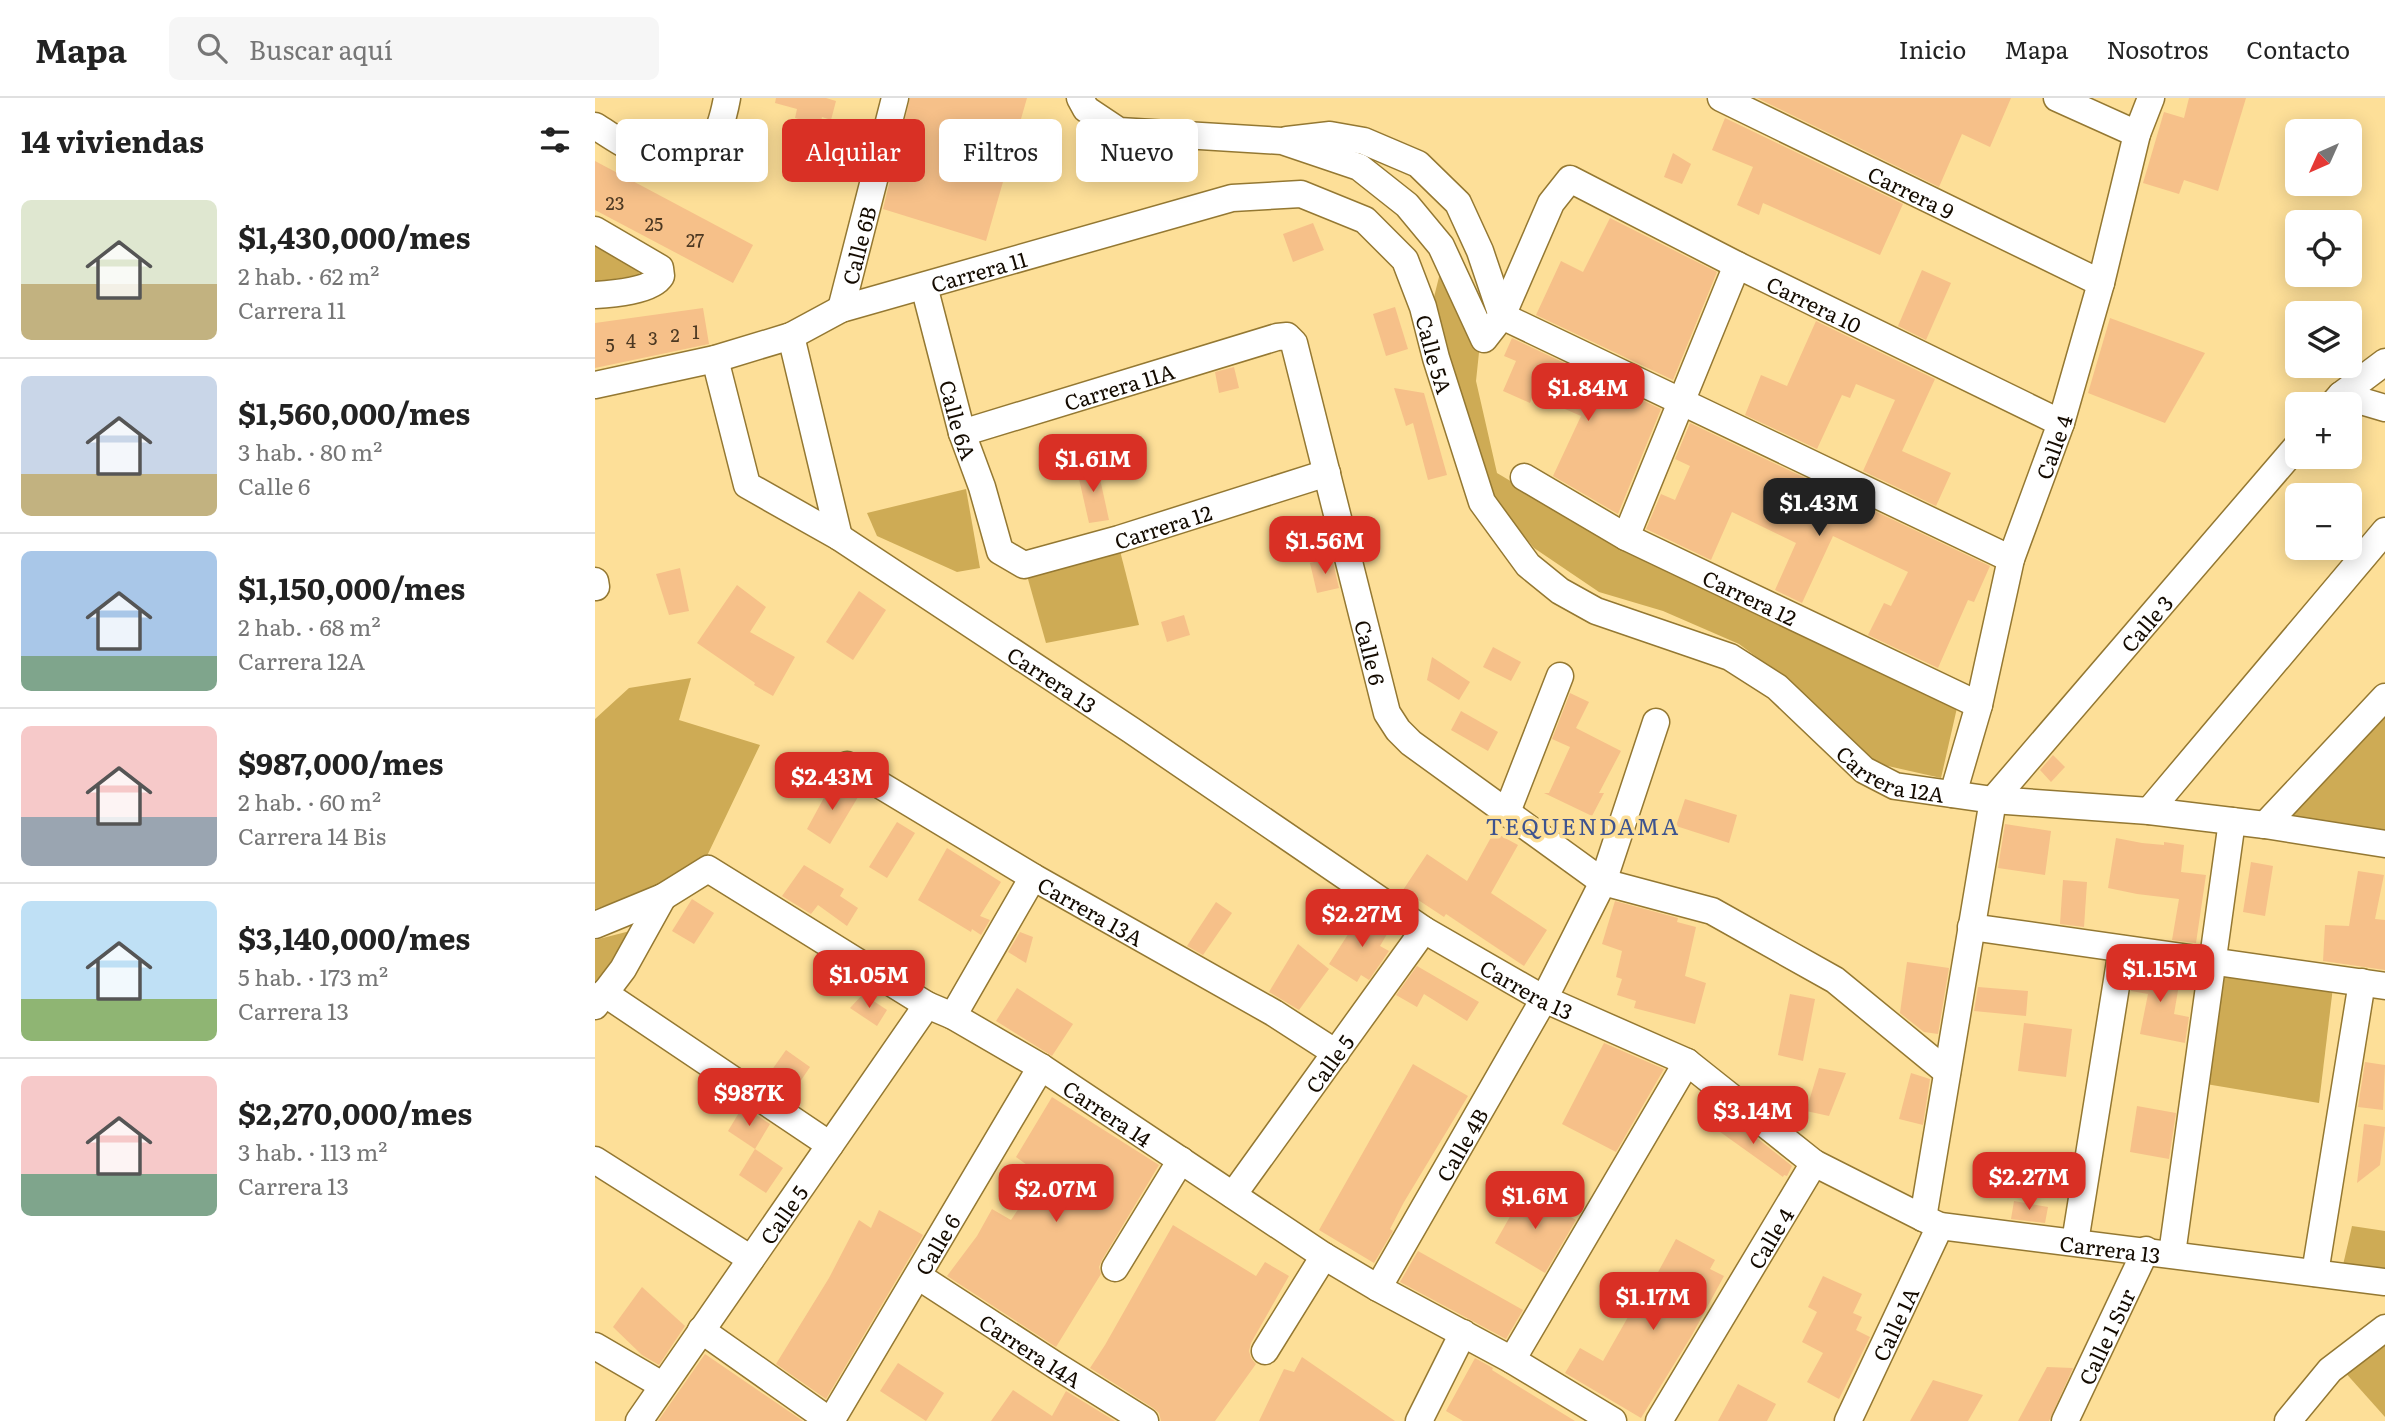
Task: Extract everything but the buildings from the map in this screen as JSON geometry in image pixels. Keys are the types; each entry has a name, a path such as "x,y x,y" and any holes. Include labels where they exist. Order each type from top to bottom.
{"street":[{"path":"595,126 643,154 676,160 701,155 713,143 723,119 727,98"},
{"name":"Calle 6B","path":"841,309 895,98"},
{"path":"1080,98 1086,109 1119,131 1282,141 1330,135 1364,141 1418,164 1458,203 1481,251 1502,316 2011,559"},
{"name":"Carrera 9","path":"1721,98 2101,283"},
{"path":"2057,98 2137,134"},
{"name":"Calle 4","path":"1953,794 1979,705 2011,559 2061,423 2101,283 2137,134 2151,98"},
{"path":"1282,141 1359,167 1407,205 1441,246 1484,339 1502,316"},
{"name":"Carrera 10","path":"1502,316 1551,204 1570,179 1737,265 2061,423"},
{"name":"Carrera 11","path":"595,385 715,359 791,336 841,309 1232,198 1301,194 1365,220"},
{"name":"Calle 5A","path":"1365,220 1405,260 1423,307 1436,358 1482,502"},
{"path":"595,230 660,268 661,276 650,285 595,295"},
{"path":"1423,307 1441,246"},
{"path":"1626,537 1737,265"},
{"name":"Calle 6A","path":"924,286 962,433 982,487 1000,551"},
{"path":"791,336 839,537"},
{"name":"Calle 6","path":"1277,337 1287,336 1294,344 1387,713 1411,743 1603,882"},
{"name":"Carrera 11A","path":"962,433 1277,337"},
{"name":"Carrera 13","path":"715,359 747,485 839,537 1131,730 1424,930 1544,999 1687,1062 1814,1163 1931,1222 2385,1282"},
{"path":"2347,392 2385,362"},
{"path":"2362,404 2385,408"},
{"name":"Calle 3","path":"1993,800 2285,460"},
{"name":"Carrera 12","path":"1000,551 1024,565 1119,539 1327,473"},
{"name":"Carrera 12","path":"1524,477 1626,537 1979,705"},
{"name":"Carrera 12A","path":"1482,502 1528,565 1560,591 1596,611 1730,657 1777,687 1864,770 1895,786 1993,800 2148,811 2266,825 2385,844"},
{"path":"2148,811 2385,531"},
{"path":"1507,812 1560,676"},
{"path":"2266,825 2385,697"},
{"name":"Calle 4B","path":"1378,1288 1544,999 1603,882 1656,722"},
{"name":"Carrera 13A","path":"848,765 1033,877 1274,1013 1336,1053"},
{"name":"Calle 1A","path":"1848,1421 1931,1222 1947,1072 1993,800"},
{"path":"2172,1254 2232,821"},
{"name":"Carrera 14","path":"595,925 663,897 708,869 927,1005 953,1016 1041,1067 1324,1256 1512,1360 1613,1421"},
{"path":"953,1016 1033,877"},
{"path":"1603,882 1712,911 1835,981 1947,1072"},
{"path":"663,897 623,969 600,999 830,1145"},
{"path":"1971,928 2373,984 2315,1273"},
{"name":"Calle 5","path":"1233,1195 1424,930"},
{"path":"2075,1242 2122,949"},
{"name":"Calle 5","path":"639,1421 927,1005"},
{"path":"1512,1360 1687,1062"},
{"name":"Calle 6","path":"831,1421 1041,1067"},
{"path":"595,1160 751,1259"},
{"path":"1115,1268 1181,1160"},
{"name":"Calle 4","path":"1659,1421 1814,1163"},
{"name":"Calle 1 Sur","path":"2065,1421 2146,1250"},
{"path":"1265,1351 1324,1256"},
{"name":"Carrera 14A","path":"918,1276 1145,1421"},
{"path":"2288,1421 2330,1370 2385,1328"},
{"path":"701,1329 831,1421"},
{"path":"1419,1421 1463,1333"},
{"path":"595,1346 662,1385"}],"shaded area":[{"path":"595,244 636,267 640,275 595,282"},
{"path":"1444,257 1480,343 1476,381 1497,473 1591,529 1959,699 1941,778 1879,764 1828,722 1778,673 1739,644 1663,611 1599,592 1534,548 1494,499 1432,305"},
{"path":"966,489 980,568 957,572 877,536 867,513"},
{"path":"1119,547 1139,625 1046,643 1026,572"},
{"path":"691,678 679,720 760,745 706,858 655,888 595,909 595,719 629,688"},
{"path":"2385,716 2385,830 2291,817"},
{"path":"630,931 595,987 595,940"},
{"path":"2220,972 2333,987 2319,1103 2206,1084"},
{"path":"2352,1226 2385,1231 2385,1268 2343,1265"},
{"path":"2385,1344 2385,1417 2343,1370"}],"district":[{"name":"TEQUENDAMA","path":"1583,825"}]}
